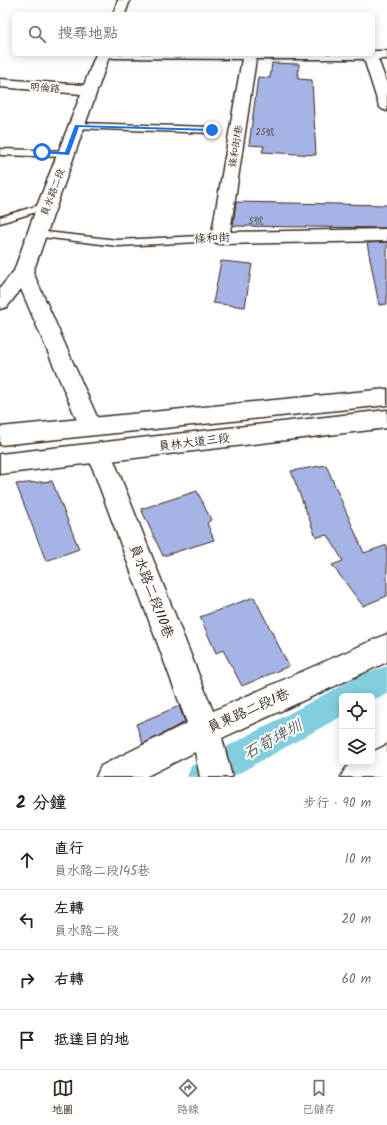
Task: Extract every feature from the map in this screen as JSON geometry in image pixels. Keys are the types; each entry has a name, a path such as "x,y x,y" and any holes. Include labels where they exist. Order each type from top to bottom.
{"street":[{"path":"120,12 124,0"},
{"name":"員水路二段","path":"0,302 23,272 102,56"},
{"name":"條和街1巷","path":"220,238 250,56"},
{"path":"387,56 370,56 387,106"},
{"name":"明倫路","path":"0,83 90,90"},
{"name":"條和街","path":"220,238 387,236"},
{"path":"23,272 90,426"},
{"name":"員林大道三段","path":"0,436 387,397"},
{"name":"員林大道三段","path":"0,464 387,419"},
{"name":"員水路二段110巷","path":"99,453 205,730 216,777"},
{"name":"員東路二段1巷","path":"112,777 205,730 387,648"},
{"path":"357,777 387,761"}],"lane":[{"path":"77,126 212,130"},
{"path":"0,152 67,154"},
{"path":"0,220 46,206"},
{"name":"條和街","path":"37,234 118,243 220,238"}],"building":[{"path":"272,63 299,64 298,79 312,80 316,155 262,152 264,146 249,145 258,77 270,78"},
{"path":"236,202 387,205 387,228 233,226"},
{"path":"387,242 387,304 379,305 367,243"},
{"path":"221,261 252,264 245,307 213,303"},
{"path":"326,465 364,553 387,545 387,596 363,606 332,565 343,561 328,535 316,537 291,471"},
{"path":"52,481 79,549 46,561 16,484"},
{"path":"197,491 211,520 207,523 214,540 163,556 141,509"},
{"path":"254,597 289,666 242,686 223,650 216,653 200,617"},
{"path":"179,706 185,722 143,744 136,724"}],"waterway":[{"name":"石筍埤圳","path":"356,693 369,686 387,680"},
{"name":"石筍埤圳","path":"202,777 339,703"}],"route":[{"path":"42,152 67,154 77,126 212,130"}]}
